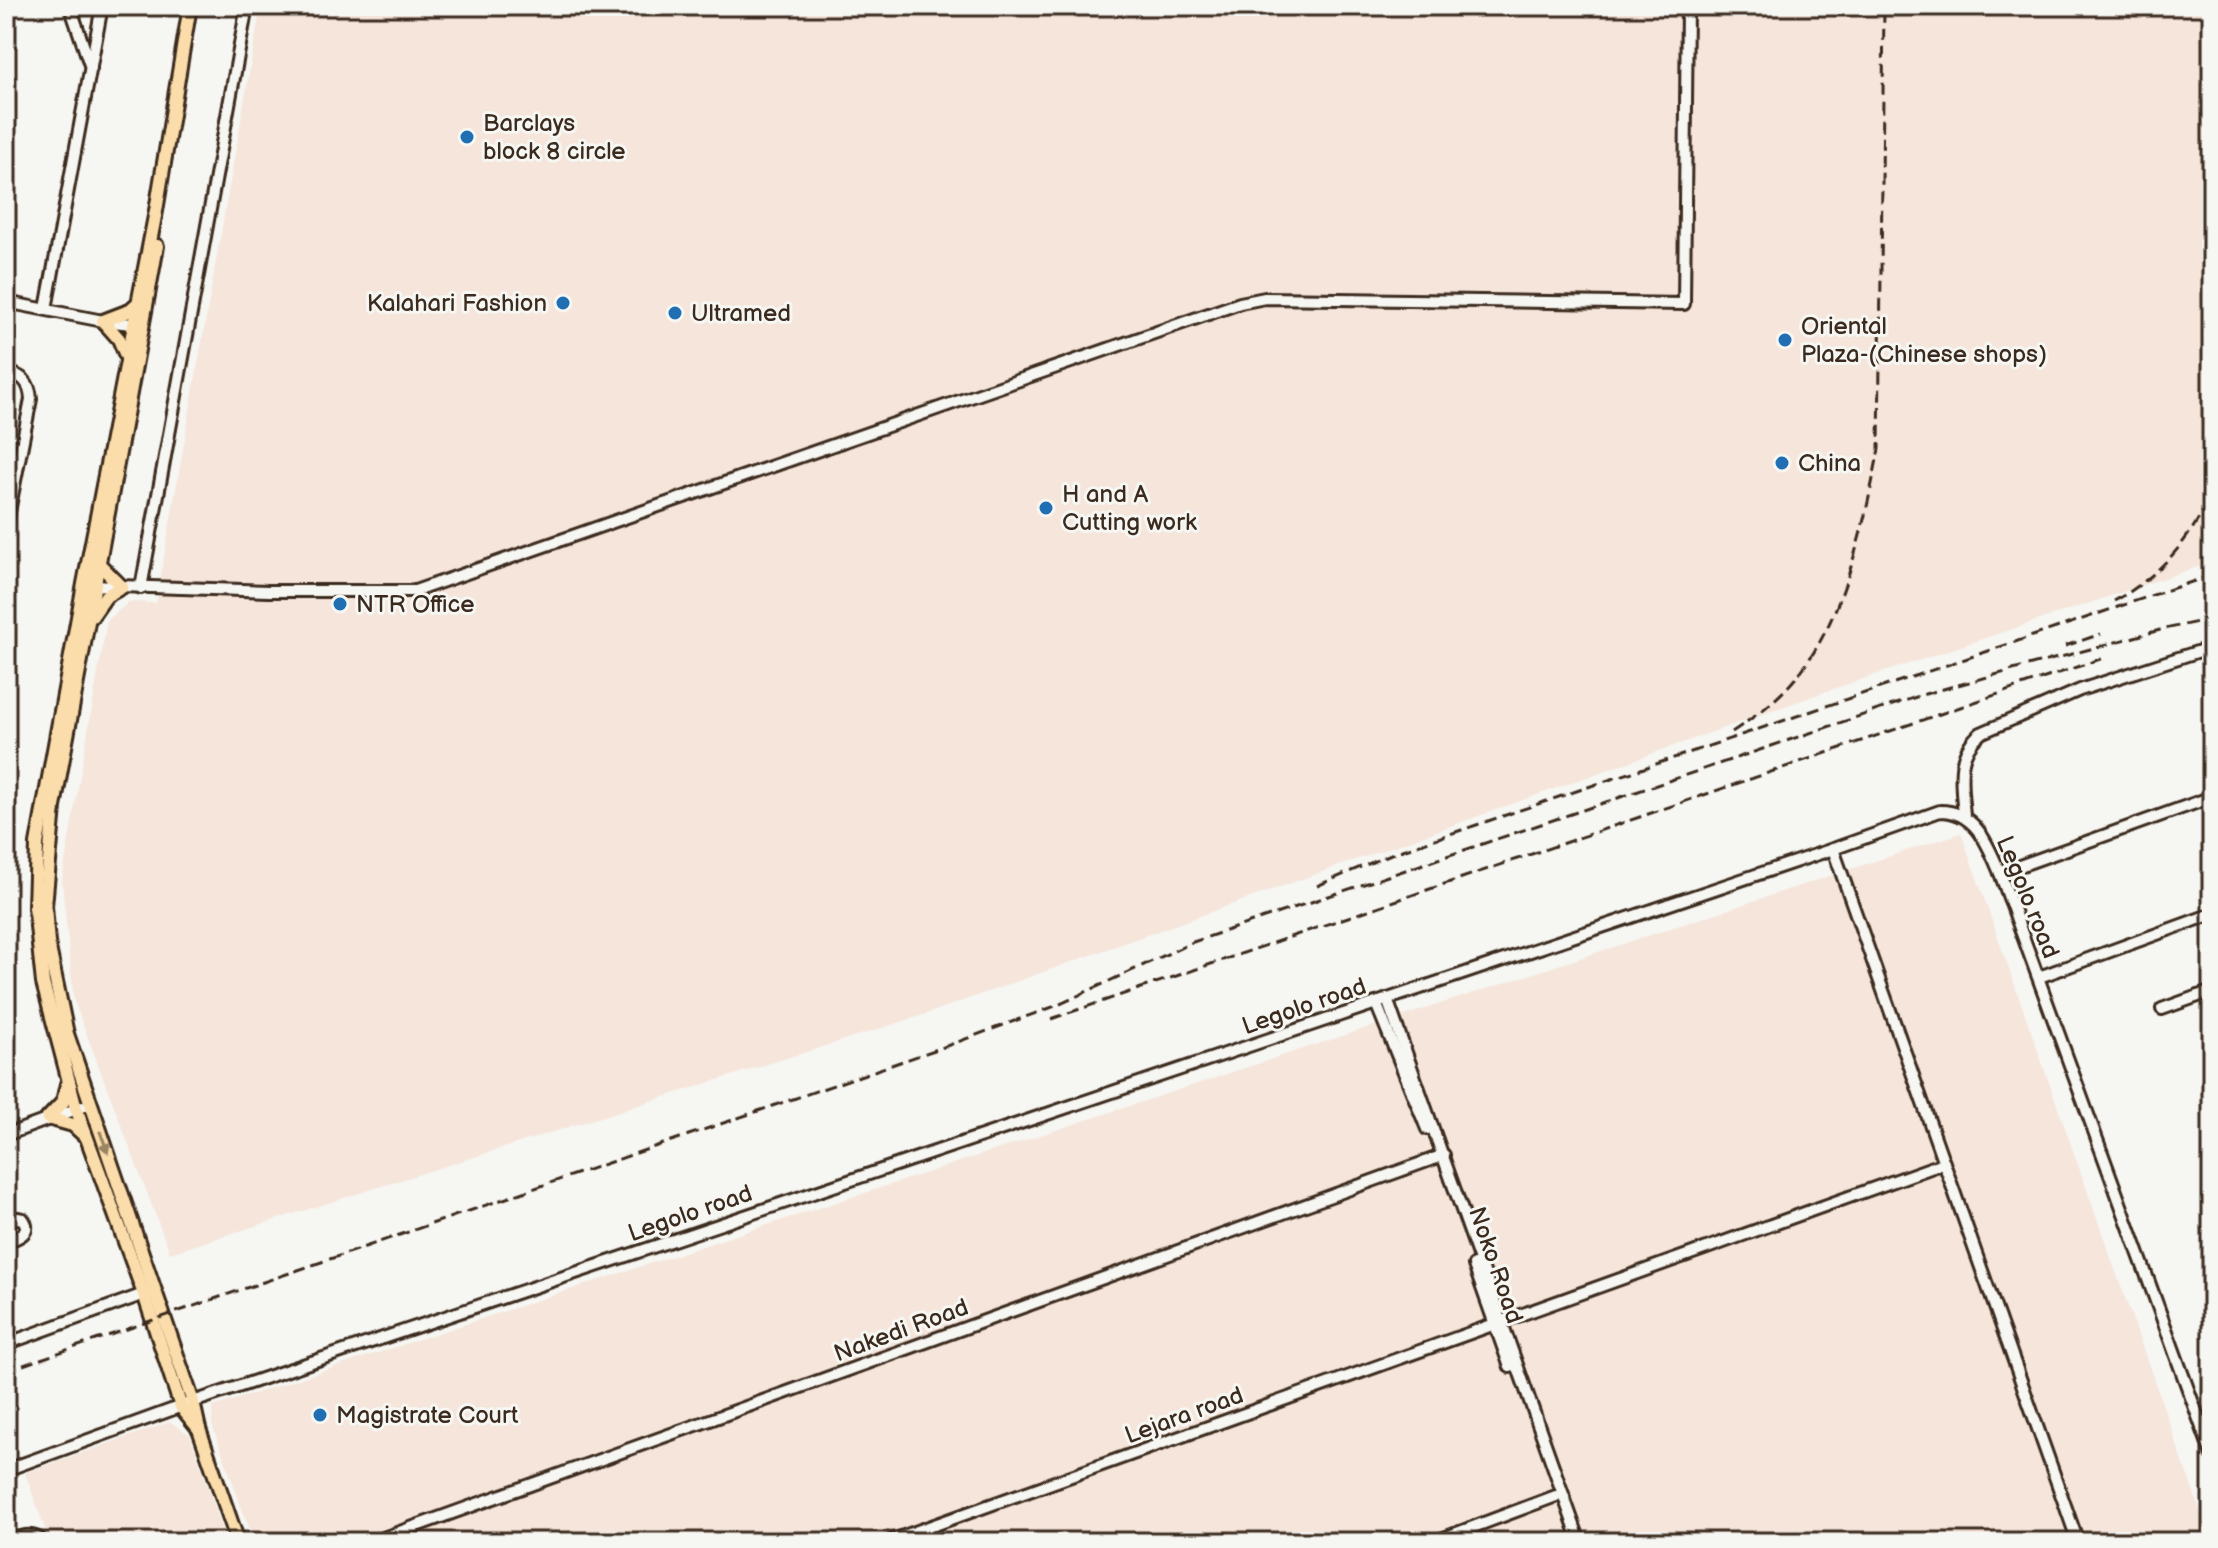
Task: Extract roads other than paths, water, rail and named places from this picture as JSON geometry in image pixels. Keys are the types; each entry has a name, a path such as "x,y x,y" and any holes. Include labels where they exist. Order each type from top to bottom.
{"main road":[{"path":"187,1404 67,1034 48,943 43,844 87,626 89,585 97,562 171,153 171,131 190,6"},
{"path":"171,131 164,152 138,303 138,325 128,361 43,844 35,907 38,951 48,1004 76,1108 144,1294 199,1429 238,1542"},
{"path":"128,361 119,339 103,321 129,311 138,303"},
{"path":"87,626 100,603 122,587 97,562"},
{"path":"68,1078 63,1102 48,1118 73,1125 86,1136"}],"street":[{"path":"70,6 91,70"},
{"path":"46,309 102,6"},
{"path":"141,588 247,6"},
{"path":"89,585 400,592 430,587 1057,365 1240,303 1265,298 1684,304 1687,6"},
{"path":"6,302 138,325"},
{"path":"6,372 17,374 30,389 31,399 11,470 6,527"},
{"path":"1964,816 1962,756 1970,742 1981,733 2080,690 2212,647"},
{"path":"2000,873 2212,797"},
{"name":"Legolo road","path":"6,1470 187,1404 1940,811 1964,816 1976,826 2000,873 2212,1453"},
{"path":"1833,849 2078,1542"},
{"path":"2039,977 2212,914"},
{"path":"2162,1009 2212,991"},
{"name":"Noko Road","path":"1381,1001 1441,1156 1573,1542"},
{"path":"6,1135 90,1104"},
{"name":"Nakedi Road","path":"372,1542 1441,1156"},
{"name":"Lejara road","path":"887,1542 1944,1163"},
{"path":"6,1216 23,1219 27,1230 6,1242"},
{"path":"6,1344 144,1294"},
{"path":"1498,1324 1580,1542"},
{"path":"1433,1542 1556,1496"},
{"path":"6,1542 29,1535 44,1542"}],"railway":[{"path":"1732,732 1762,711 1789,686 1819,643 1843,590 1874,476 1879,449 1884,6"},
{"path":"2114,601 2146,580 2174,554 2196,523 2212,489"},
{"path":"1317,886 1391,854 2212,575"},
{"path":"6,1371 952,1044 1058,1005 1193,942 1925,694 2160,630 2212,619"},
{"path":"2065,646 2101,634"},
{"path":"1051,1019 2106,657"}],"place":[{"name":"Barclays block 8 circle","path":"467,137"},
{"name":"Kalahari Fashion","path":"563,303"},
{"name":"Ultramed","path":"675,313"},
{"name":"Oriental Plaza-(Chinese shops)","path":"1785,340"},
{"name":"China","path":"1782,463"},
{"name":"H and A Cutting work","path":"1046,508"},
{"name":"NTR Office","path":"340,604"},
{"name":"Magistrate Court","path":"320,1415"}]}
